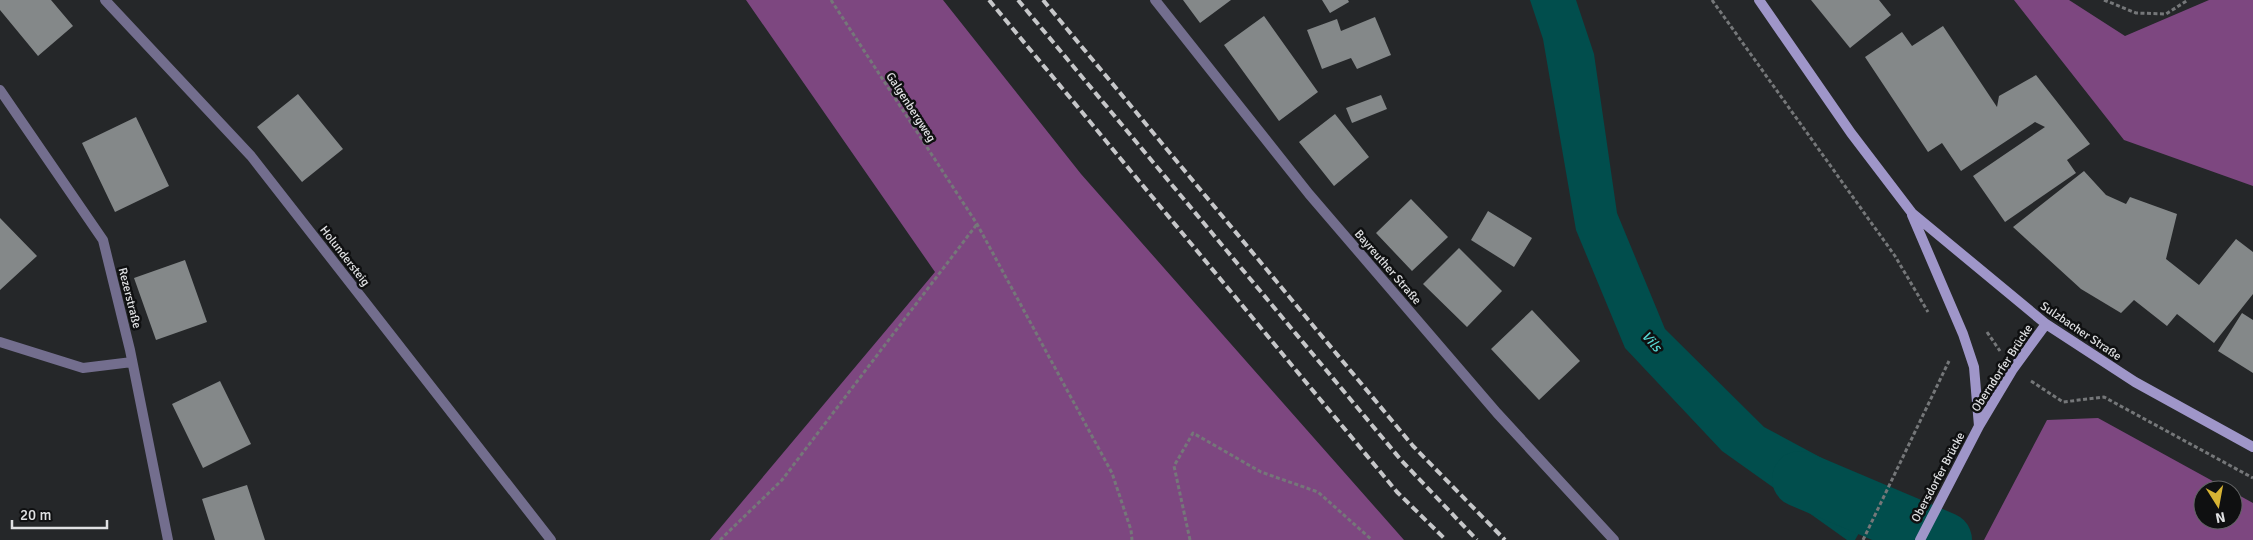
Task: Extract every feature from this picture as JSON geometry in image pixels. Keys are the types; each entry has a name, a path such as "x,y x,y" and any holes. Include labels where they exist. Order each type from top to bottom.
{"main road":[{"name":"Sulzbacher Straße","path":"1759,0 1850,132 1912,213 2046,324 2135,382 2253,447"},
{"name":"Sulzbacher Straße","path":"1912,213 1963,334 1974,367 1979,426"},
{"name":"Oberndorfer Brücke","path":"1979,426 2013,369 2046,324"},
{"name":"Obersdorfer Brücke","path":"1920,540 1979,426"}],"street":[{"name":"Holundersteig","path":"105,0 251,156 551,540"},
{"name":"Bayreuther Straße","path":"1155,0 1309,194 1497,413 1614,540"},
{"name":"Rezerstraße","path":"0,90 102,240 132,362 168,540"},
{"path":"0,342 83,368 132,362"}],"path":[{"name":"Galgenbergweg","path":"831,0 977,224 1112,473 1131,530 1132,540"},
{"path":"1712,0 1896,256 1929,313"},
{"path":"2104,0 2136,13 2166,14 2188,0"},
{"path":"720,540 782,480 977,224"},
{"path":"1863,540 1963,334 1985,329 2013,369 2063,402 2104,397 2253,478"},
{"path":"1190,540 1174,466 1193,433 1261,472 1318,492 1372,540"}],"shaded area":[{"path":"746,0 943,0 1081,174 1404,540 710,540 935,272"},
{"path":"2014,0 2069,0 2125,36 2209,0 2253,0 2253,186 2124,140"},
{"path":"2098,418 2211,480 2193,480 2193,530 2243,530 2243,498 2253,503 2253,540 1984,540 2047,420"}],"water":[{"path":"1530,0 1576,0 1594,54 1617,213 1665,329 1764,427 1883,491 1855,540 1847,540 1722,451 1625,348 1576,230 1543,39"}],"building":[{"path":"0,0 51,0 73,26 38,56 0,10"},
{"path":"1183,0 1231,0 1200,23"},
{"path":"1322,0 1348,0 1349,2 1330,13"},
{"path":"1811,0 1879,0 1891,15 1850,48"},
{"path":"1264,16 1318,92 1279,121 1224,45"},
{"path":"1375,17 1391,55 1357,69 1351,58 1322,69 1307,30 1337,19 1341,31"},
{"path":"1943,26 1997,107 1999,96 2036,75 2090,144 2067,160 2076,173 2005,222 1973,176 2045,127 2035,122 1961,171 1942,143 1928,152 1865,57 1902,32 1912,46"},
{"path":"298,94 343,149 302,182 257,127"},
{"path":"1381,95 1387,109 1352,123 1346,108"},
{"path":"1335,114 1369,157 1334,186 1299,142"},
{"path":"136,117 169,186 115,212 82,143"},
{"path":"2084,171 2106,195 2126,204 2130,197 2177,214 2166,259 2199,285 2236,239 2253,252 2253,294 2214,343 2177,314 2167,326 2134,300 2121,313 2081,289 2013,227"},
{"path":"1411,199 1448,237 1412,271 1376,233"},
{"path":"1488,211 1532,238 1514,267 1471,240"},
{"path":"0,218 37,256 0,290"},
{"path":"1459,248 1502,291 1467,327 1423,284"},
{"path":"185,260 207,322 156,340 134,278"},
{"path":"1532,310 1580,361 1539,400 1491,349"},
{"path":"2242,313 2253,320 2253,373 2218,351"},
{"path":"220,381 251,444 203,468 172,404"},
{"path":"247,485 265,540 215,540 202,499"}],"waterway":[{"name":"Vils","path":"1800,479 1944,540"}],"railway":[{"path":"989,0 1397,492 1446,540"},
{"path":"1018,0 1401,460 1477,540"},
{"path":"1043,0 1413,446 1505,540"}]}
